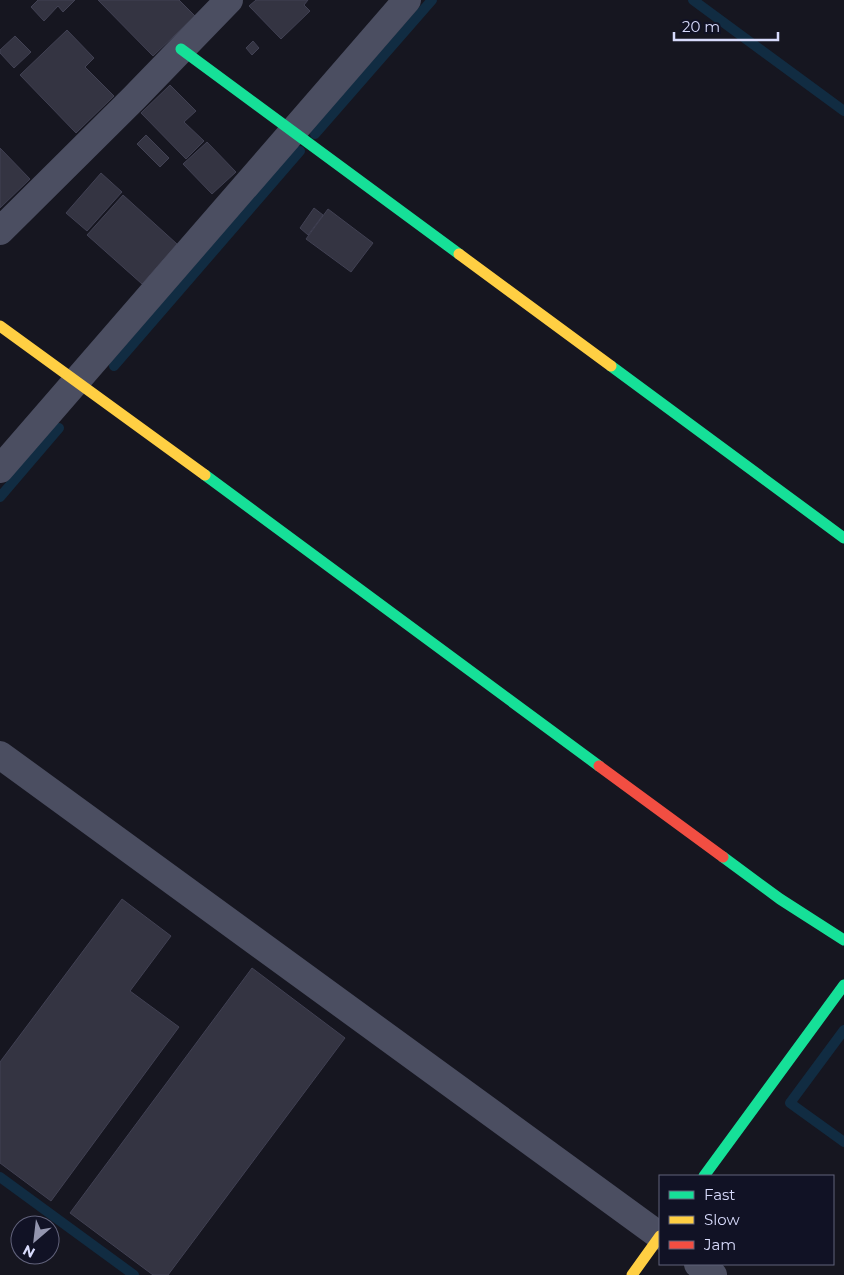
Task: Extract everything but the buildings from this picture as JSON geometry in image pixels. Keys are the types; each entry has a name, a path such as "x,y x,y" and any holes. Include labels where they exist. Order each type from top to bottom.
{"street":[{"path":"0,231 134,98 229,0"},
{"path":"0,469 407,0"},
{"path":"181,49 844,538"},
{"path":"0,326 780,899 844,940"},
{"path":"0,755 659,1235"},
{"path":"705,1175 844,985"},
{"path":"632,1275 659,1237"},
{"path":"699,1265 713,1275"}],"waterway":[{"path":"315,134 432,0"},
{"path":"693,0 844,111"},
{"path":"114,366 300,151"},
{"path":"0,497 59,428"},
{"path":"844,1030 790,1103 844,1142"},
{"path":"0,1177 134,1275"}],"traffic: fast":[{"path":"181,49 459,254"},
{"path":"611,366 844,538"},
{"path":"205,475 599,766"},
{"path":"723,857 780,899 844,940"},
{"path":"705,1175 844,985"}],"traffic: slow":[{"path":"459,254 611,366"},
{"path":"0,326 205,475"},
{"path":"632,1275 659,1237"}],"traffic: jam":[{"path":"599,766 723,857"}]}
